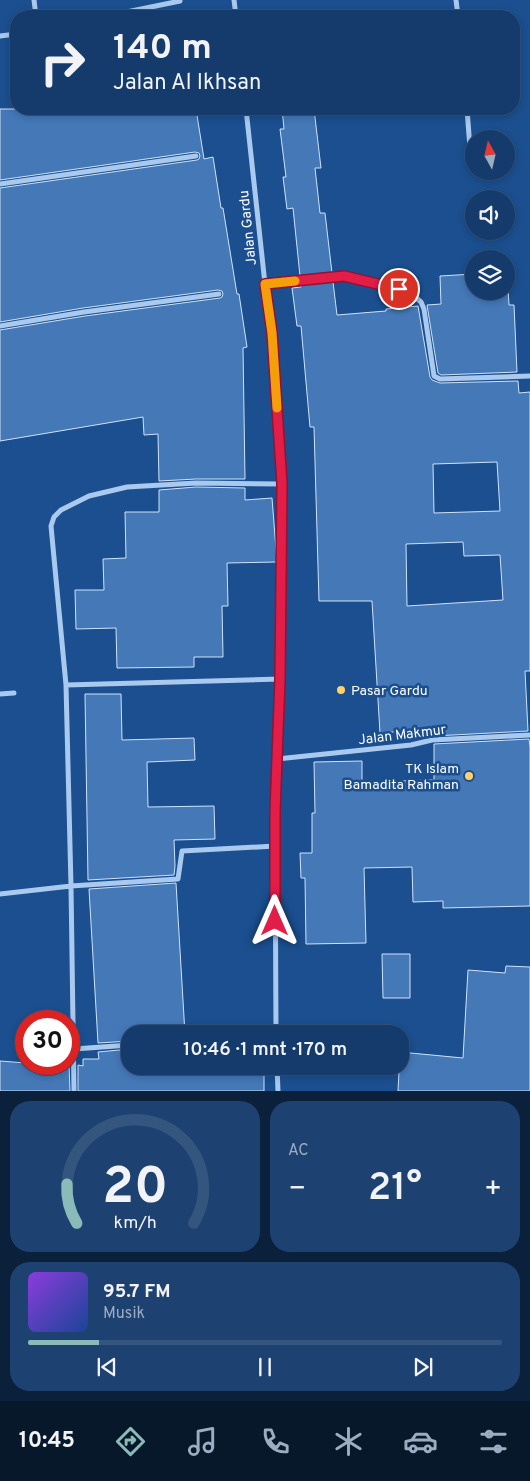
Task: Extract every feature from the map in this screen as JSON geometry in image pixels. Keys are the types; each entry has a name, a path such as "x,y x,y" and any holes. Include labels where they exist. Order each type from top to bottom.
{"street":[{"path":"136,10 180,1"},
{"name":"Jalan Gardu","path":"247,115 272,333 282,484 280,679 275,846 276,1025"},
{"path":"467,115 469,130"},
{"path":"0,184 196,156"},
{"path":"265,284 344,276 408,291 421,302 424,309 434,376 440,378 530,376"},
{"path":"0,326 84,312 219,294"},
{"path":"73,1010 66,684 51,526 54,517 61,510 89,496 126,487 196,482 282,484"},
{"path":"66,684 280,679"},
{"path":"0,694 14,693"},
{"name":"Jalan Makmur","path":"277,759 412,745 432,740 530,735"},
{"path":"0,894 71,886 178,879 182,851 275,846"},
{"path":"80,1049 121,1046"},
{"path":"74,1075 74,1091"},
{"path":"277,1075 278,1091"}],"building":[{"path":"0,109 10,109 10,115 197,115 204,159 213,157 247,347 243,348 245,479 159,481 158,434 144,435 143,417 0,441 0,330 85,316 220,298 223,294 222,291 218,290 83,308 0,322 0,188 197,160 200,156 199,153 195,152 0,180"},
{"path":"283,115 315,115 321,168 315,168 320,213 325,213 332,273 300,276 293,208 287,209 283,177 286,177 280,129 284,129"},
{"path":"465,275 465,300 509,300 509,305 514,305 517,372 441,375 438,373 427,305 441,304 440,276"},
{"path":"333,282 337,315 418,306 432,380 440,383 518,381 519,393 530,392 530,671 525,671 528,731 434,736 433,729 380,733 372,601 319,601 314,427 310,427 301,326 297,326 292,288 301,287 301,285","holes":["497,462 500,511 434,513 433,464","463,542 464,556 500,555 503,600 407,606 406,544"]},
{"path":"196,487 245,488 245,500 272,498 277,562 227,563 228,606 222,606 223,657 194,657 194,667 117,668 116,628 76,629 75,590 104,590 103,559 126,558 125,512 159,512 159,490"},
{"path":"85,694 121,694 122,740 194,738 195,760 147,762 148,807 214,806 215,839 174,840 174,875 88,880"},
{"path":"529,739 530,906 443,908 443,901 413,902 412,867 364,868 366,943 306,944 305,878 301,878 300,853 312,853 312,813 315,813 314,762 362,761 362,782 434,780 434,744"},
{"path":"176,883 184,1025 121,1025 121,1042 98,1043 89,889"},
{"path":"382,954 410,954 410,998 383,998"},
{"path":"506,966 530,967 530,1091 398,1091 399,1075 409,1075 409,1053 463,1058 468,970 505,973"},
{"path":"121,1050 121,1075 264,1075 264,1091 78,1091 78,1075 80,1075 80,1065 83,1066 83,1059 99,1059 98,1052"},
{"path":"0,1061 15,1062 15,1075 69,1075 70,1091 0,1091"}],"slow traffic":[{"path":"277,408 272,333 265,284 295,281"}],"place":[{"name":"Pasar Gardu","path":"341,690"},
{"name":"TK Islam Bamadita Rahman","path":"469,776"}],"route":[{"path":"275,921 275,812 280,679 282,484 272,333 265,284 344,276 399,289"}]}
